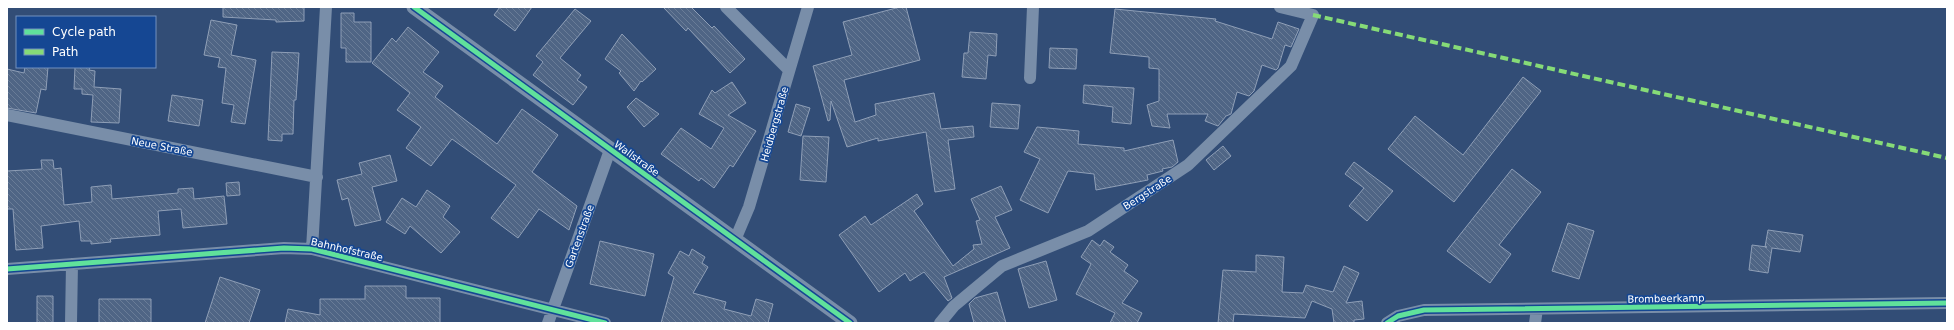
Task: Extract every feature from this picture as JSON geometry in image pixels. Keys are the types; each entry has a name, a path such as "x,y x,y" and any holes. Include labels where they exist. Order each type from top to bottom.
{"street":[{"path":"312,249 326,7"},
{"name":"Wallstraße","path":"414,7 850,323"},
{"path":"726,7 789,70"},
{"name":"Heidbergstraße","path":"735,240 749,207 808,7"},
{"path":"1030,78 1033,7"},
{"name":"Bergstraße","path":"940,323 954,306 1002,266 1088,231 1188,165 1291,66 1313,15 1280,7"},
{"name":"Neue Straße","path":"7,115 317,177"},
{"name":"Gartenstraße","path":"548,323 610,150"},
{"name":"Bahnhofstraße","path":"7,269 284,248 312,249 606,323"},
{"path":"71,323 72,264"},
{"name":"Brombeerkamp","path":"1387,323 1398,316 1424,310 1947,303"},
{"path":"1536,323 1537,308"}],"building":[{"path":"223,7 304,7 304,21 276,22 276,20 223,17"},
{"path":"500,7 532,7 515,31 494,15"},
{"path":"663,7 691,7 712,28 714,26 745,59 730,73 688,28 686,31"},
{"path":"900,7 906,7 920,60 844,80 855,122 876,115 875,104 934,93 941,129 973,126 974,137 948,140 955,189 935,192 926,132 878,141 878,138 847,147 831,101 830,120 828,121 813,66 852,55 843,22"},
{"path":"575,9 591,21 560,58 581,75 577,80 587,87 573,105 533,75 543,62 536,56"},
{"path":"1115,9 1216,19 1215,21 1272,39 1278,22 1299,29 1291,47 1285,45 1278,68 1276,70 1262,65 1254,91 1249,96 1237,92 1231,114 1226,116 1218,126 1205,121 1208,114 1167,114 1170,128 1152,126 1147,105 1159,101 1159,69 1149,68 1149,57 1110,53"},
{"path":"341,13 354,13 354,22 371,22 371,62 346,62 346,48 341,48"},
{"path":"211,20 237,25 231,55 256,60 245,124 231,122 234,105 222,103 226,68 218,67 220,58 204,55"},
{"path":"408,27 439,52 423,72 443,86 435,97 497,144 522,109 558,135 532,172 577,206 569,230 539,209 518,238 491,218 516,185 452,139 431,166 406,148 421,127 397,110 410,93 372,63 392,38 396,42"},
{"path":"970,32 997,34 996,56 988,55 986,79 962,77 964,53 968,53"},
{"path":"622,34 656,69 642,82 641,81 634,91 619,73 621,71 605,59"},
{"path":"1050,48 1077,49 1076,69 1049,68"},
{"path":"272,52 299,53 296,100 294,100 293,134 282,134 282,141 268,140"},
{"path":"25,68 48,68 46,90 41,89 36,113 7,108 7,69 24,73"},
{"path":"75,68 90,68 89,70 95,71 94,87 121,89 119,123 91,122 93,95 82,94 82,89 74,89"},
{"path":"1523,77 1541,91 1454,202 1388,149 1415,116 1463,155"},
{"path":"732,82 746,103 728,115 756,131 733,167 730,165 714,188 701,178 699,181 661,154 681,128 711,149 724,128 699,114 712,90 715,93"},
{"path":"1084,85 1134,88 1131,124 1112,122 1113,107 1083,103"},
{"path":"172,95 203,100 199,126 168,121"},
{"path":"636,98 659,114 644,127 627,107"},
{"path":"992,103 1020,105 1018,129 990,127"},
{"path":"796,104 810,108 801,136 788,132"},
{"path":"1037,127 1079,131 1078,144 1124,148 1124,151 1173,140 1178,162 1172,167 1162,169 1163,171 1147,175 1148,180 1096,190 1094,174 1068,171 1048,213 1020,200 1040,159 1024,152"},
{"path":"803,136 829,137 826,182 800,180"},
{"path":"1223,146 1231,156 1214,170 1206,160"},
{"path":"390,155 397,181 372,187 381,220 355,226 348,198 342,200 337,180 362,174 359,163"},
{"path":"41,160 53,160 54,169 61,168 64,205 92,202 91,187 111,185 112,199 178,193 178,189 193,188 194,199 224,196 227,224 183,228 181,209 158,211 160,235 110,239 111,242 91,244 91,241 81,241 79,221 41,226 43,248 16,250 13,209 7,209 7,171 42,169"},
{"path":"1354,162 1393,191 1367,221 1349,206 1364,188 1345,174"},
{"path":"1512,169 1541,192 1499,245 1511,254 1490,283 1447,251"},
{"path":"239,182 240,195 227,196 226,183"},
{"path":"1001,186 1012,210 995,217 1010,248 944,277 952,298 948,301 924,272 910,281 905,273 879,292 839,235 865,216 871,225 917,194 923,204 914,211 953,266 974,249 973,245 982,244 976,221 980,220 971,199"},
{"path":"427,190 450,206 443,217 460,232 441,253 410,226 405,234 386,222 402,198 416,207"},
{"path":"1568,223 1594,231 1579,279 1552,271"},
{"path":"1768,230 1803,235 1800,252 1772,248 1768,273 1749,270 1752,245 1765,247"},
{"path":"1092,240 1100,246 1104,240 1114,247 1110,252 1128,265 1124,271 1138,281 1122,303 1142,313 1137,323 1110,323 1115,313 1076,294 1091,264 1081,257"},
{"path":"600,241 654,254 645,296 590,284"},
{"path":"692,249 705,257 702,263 708,267 693,293 726,302 724,309 751,316 756,299 773,304 768,323 661,323 674,277 668,273 680,251 689,256"},
{"path":"1256,255 1284,257 1282,292 1303,293 1306,285 1333,292 1344,266 1359,273 1346,303 1362,301 1364,319 1354,320 1354,323 1334,323 1332,309 1312,301 1305,318 1234,314 1233,323 1218,323 1223,270 1256,272"},
{"path":"1046,261 1057,300 1029,308 1018,269"},
{"path":"220,277 260,290 249,323 205,323"},
{"path":"365,286 406,286 406,298 440,298 440,323 285,323 288,309 320,315 320,299 365,299"},
{"path":"997,292 1006,323 974,323 969,304 975,298"},
{"path":"37,296 53,296 53,323 37,323"},
{"path":"99,299 151,299 151,323 99,323"}],"marked path":[{"path":"1313,15 1947,158"}],"cycle path":[{"path":"414,7 850,323"},
{"path":"7,269 284,248 312,249 605,323"},
{"path":"1387,323 1398,316 1424,310 1947,303"}]}
